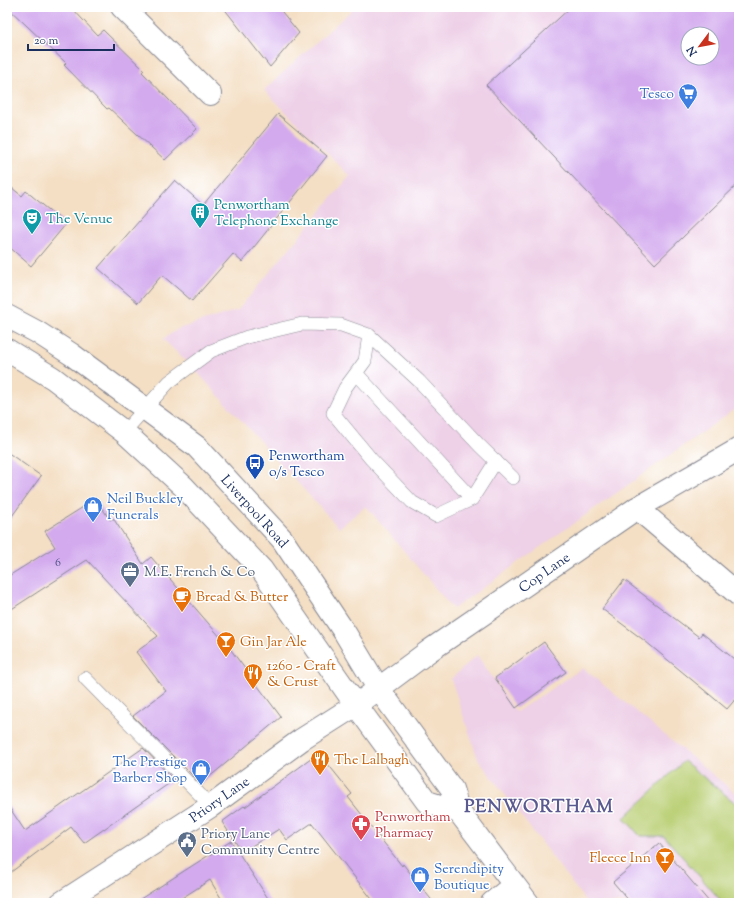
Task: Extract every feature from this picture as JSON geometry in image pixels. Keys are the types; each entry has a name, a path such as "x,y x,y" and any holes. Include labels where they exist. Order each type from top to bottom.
{"street":[{"path":"122,7 210,94"},
{"name":"Liverpool Road","path":"7,316 65,350 197,447 282,539 345,633 378,688 452,789 459,812 528,903"},
{"path":"7,350 53,378 124,432 183,486 262,570 356,705 427,802 459,812"},
{"name":"Cop Lane","path":"356,705 378,688 637,508 739,449"},
{"path":"637,508 739,595"},
{"name":"Priory Lane","path":"60,903 211,806 301,740 356,705"},
{"path":"492,903 514,885"}],"lane":[{"path":"124,432 144,407 169,382 211,351 247,336 302,324 341,325 368,335 419,381 513,478"},
{"path":"368,335 365,361 345,388 333,412 371,460 412,502 436,516 472,499 496,461"},
{"path":"356,373 472,499"},
{"path":"85,678 211,806"}],"shaded area":[{"path":"355,7 739,7 739,406 453,609 366,506 339,528 198,373 163,339 178,329 238,310 350,176 264,90"},
{"path":"477,655 516,712 583,668 739,796 739,903 587,903 478,759 451,679"}],"green space":[{"path":"684,761 739,806 739,903 723,903 664,836 640,836 624,818"}],"building":[{"path":"7,7 71,7 97,35 103,30 144,70 142,72 197,129 165,160 109,108 107,109 64,65 66,63"},
{"path":"223,7 278,7 299,33 270,67"},
{"path":"571,7 739,7 739,183 655,264 486,85"},
{"name":"Penwortham Telephone Exchange","path":"278,114 327,156 242,262 233,254 192,301 162,275 138,303 98,268 175,180 203,205"},
{"name":"The Venue","path":"7,184 22,196 26,191 66,224 31,266 7,245"},
{"path":"7,452 41,476 7,523"},
{"path":"96,499 110,520 113,518 143,564 151,557 228,646 281,717 201,784 133,716 166,691 136,652 158,636 87,560 7,612 7,577 55,547 45,531"},
{"path":"624,580 699,637 702,633 739,663 739,695 727,709 645,641 602,609"},
{"path":"544,642 566,672 516,708 495,678"},
{"path":"143,748 174,780 84,843 71,827 7,875 7,804 25,831"},
{"path":"319,753 352,794 348,797 402,866 403,864 434,903 375,903 312,823 287,840 279,829 242,852 222,822"},
{"path":"231,841 271,903 224,903 210,880 174,903 134,903"},
{"path":"659,843 710,903 631,903 613,882"}],"place":[{"name":"Tesco","path":"688,110"},
{"name":"Penwortham Telephone Exchange","path":"200,229"},
{"name":"The Venue","path":"32,235"},
{"name":"Penwortham o/s Tesco","path":"255,480"},
{"name":"Neil Buckley Funerals","path":"93,523"},
{"name":"M.E. French & Co","path":"130,588"},
{"name":"Bread & Butter","path":"182,613"},
{"name":"Gin Jar Ale","path":"226,658"},
{"name":"1260 - Craft & Crust","path":"253,690"},
{"name":"The Lalbagh","path":"320,776"},
{"name":"The Prestige Barber Shop","path":"201,786"},
{"name":"Penwortham Pharmacy","path":"361,841"},
{"name":"Priory Lane Community Centre","path":"187,858"},
{"name":"Fleece Inn","path":"665,874"},
{"name":"Serendipity Boutique","path":"420,893"}],"district":[{"name":"PENWORTHAM","path":"539,806"}]}
